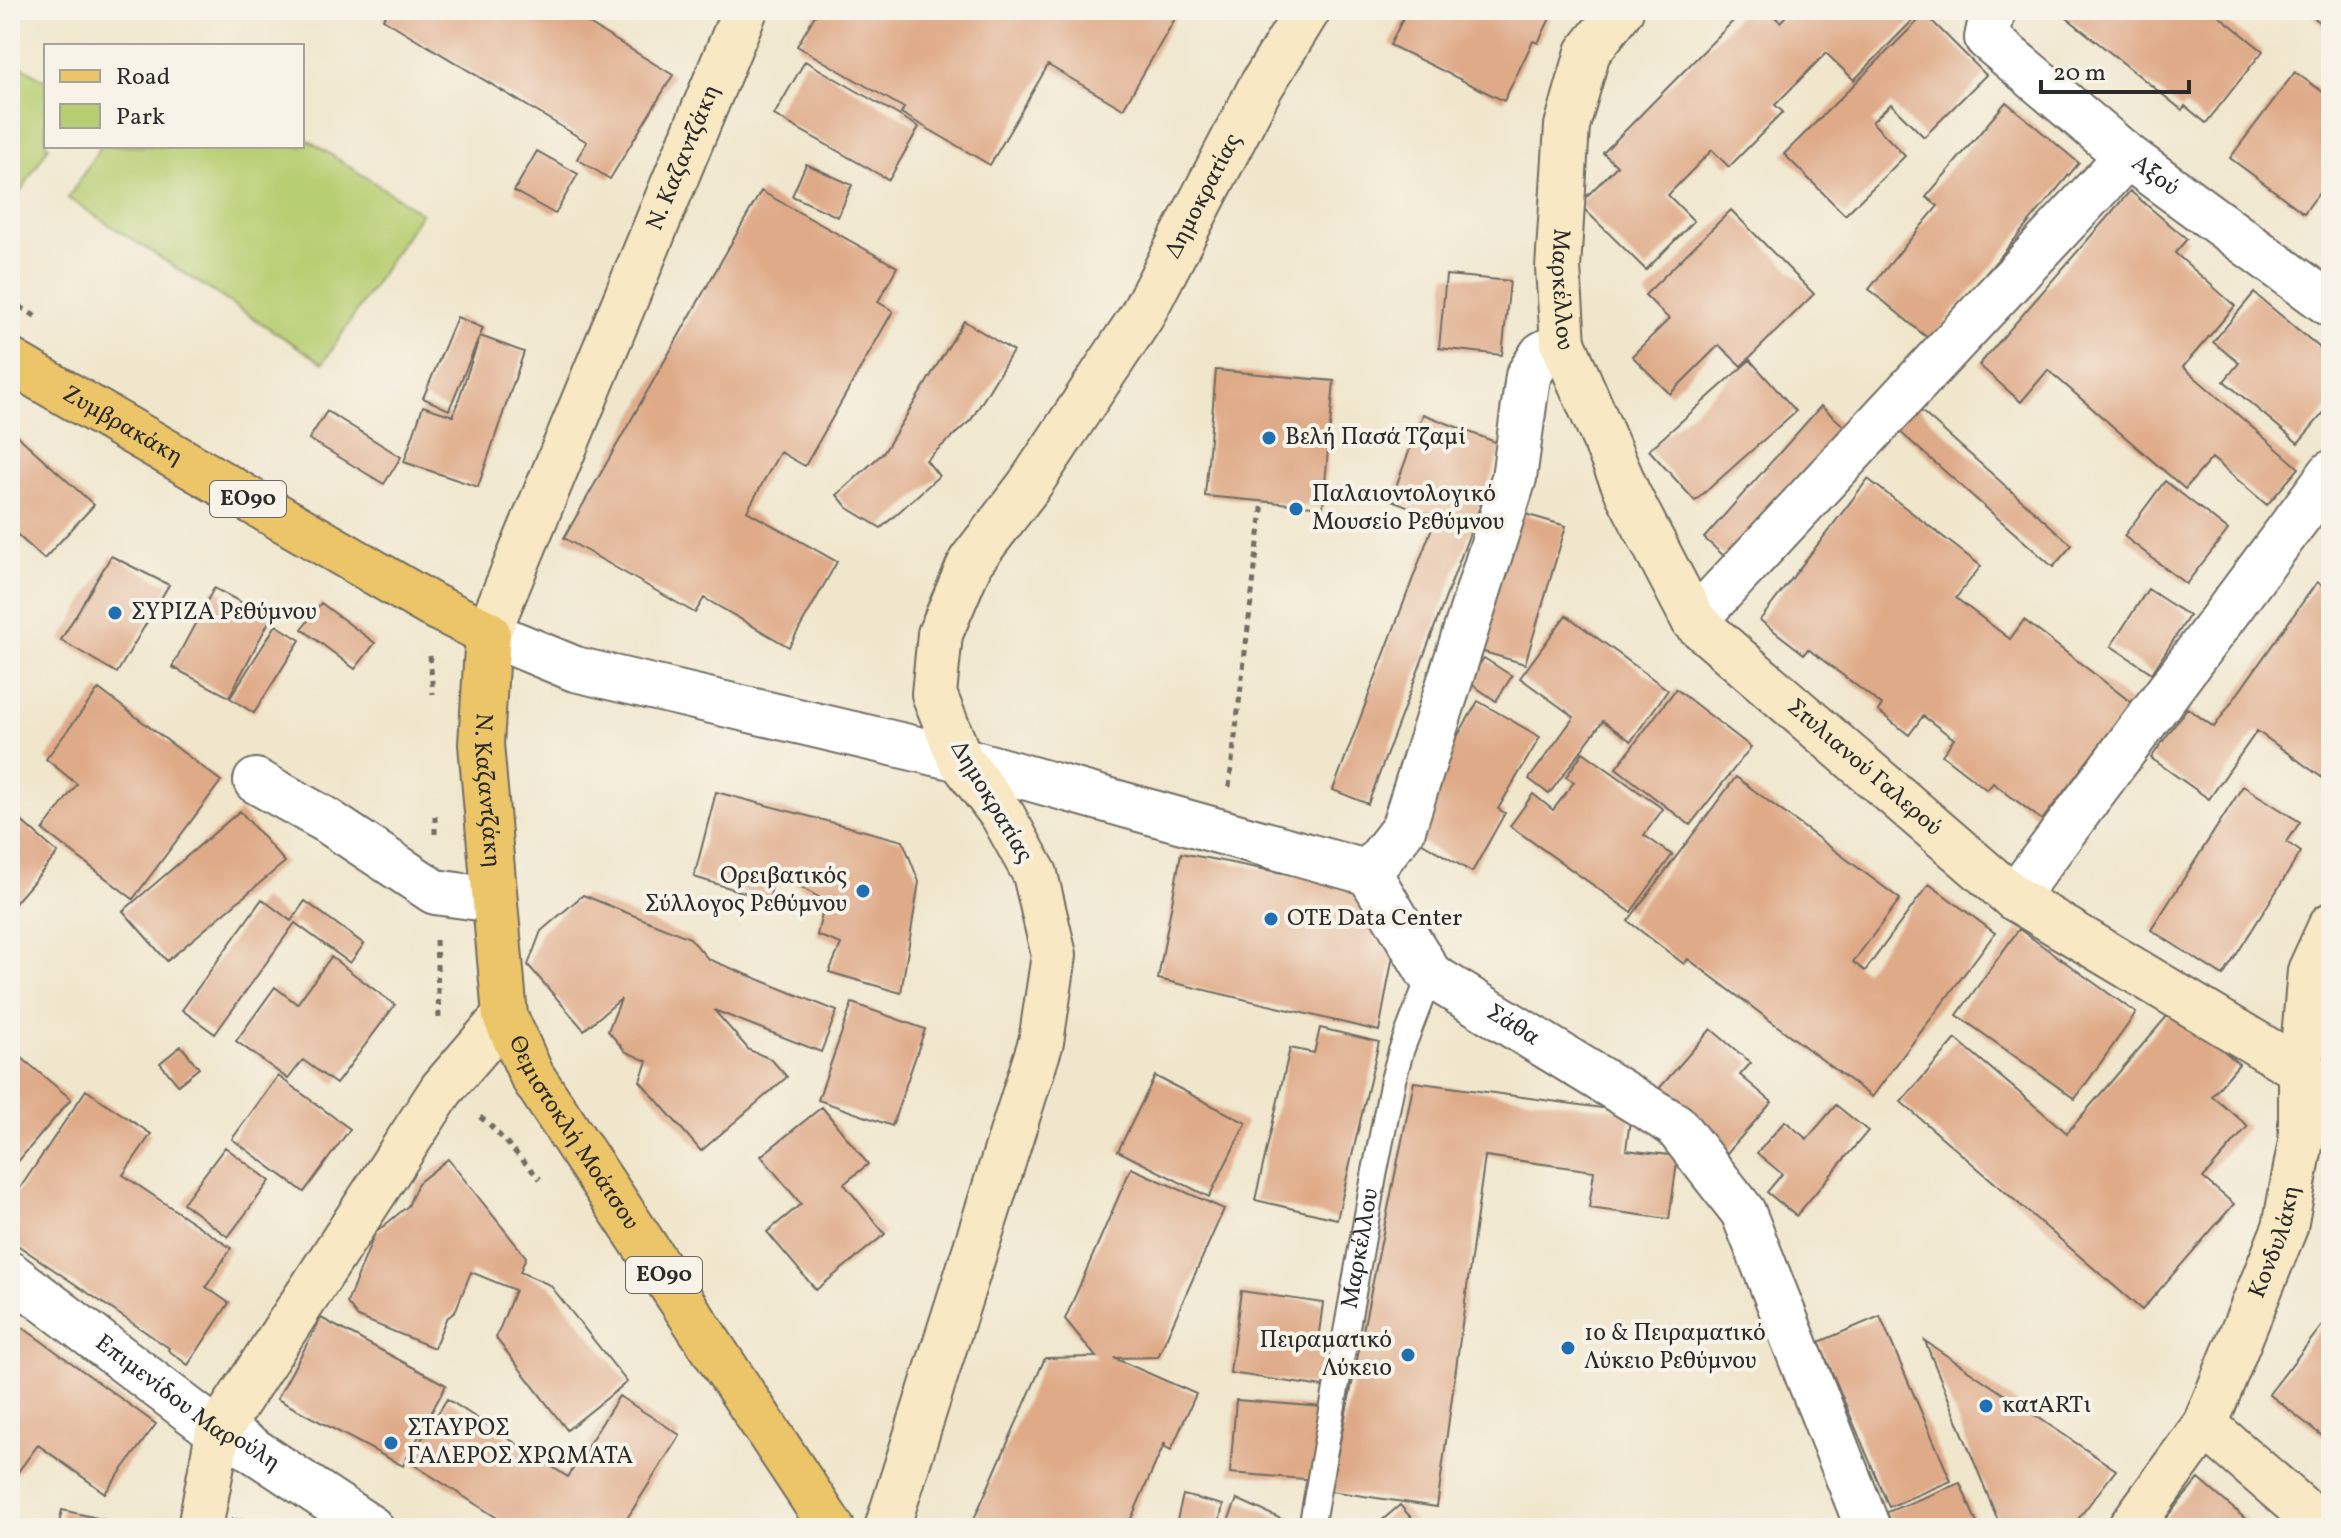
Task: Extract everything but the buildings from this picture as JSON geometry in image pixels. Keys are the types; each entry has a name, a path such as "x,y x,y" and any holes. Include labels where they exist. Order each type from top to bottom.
{"main road":[{"name":"Ζυμβρακάκη","path":"10,361 431,605 488,633"},
{"name":"Ν. Καζαντζάκη","path":"488,633 481,744 505,1016"},
{"name":"Θεμιστοκλή Μοάτσου","path":"505,1016 532,1076 832,1528"}],"street":[{"name":"Ν. Καζαντζάκη","path":"488,633 745,10"},
{"name":"Δημοκρατίας","path":"887,1528 1041,1042 1054,955 1035,874 1003,816 960,759 934,694 940,634 971,561 1028,487 1141,317 1260,88 1308,10"},
{"name":"Μαρκέλλου","path":"1369,873 1403,829 1514,478 1528,376 1542,354 1563,343 1558,268 1567,126 1588,52 1621,10"},
{"name":"Αξού","path":"1990,24 2127,156 2331,305"},
{"path":"1694,621 2127,156"},
{"name":"Στυλιανού Γαλερού","path":"1563,343 1628,494 1694,621 2014,898 2316,1080"},
{"path":"2014,898 2331,473"},
{"path":"488,633 575,669 960,759 1369,873"},
{"path":"256,781 326,820 435,892 494,900"},
{"name":"Σάθα","path":"1369,873 1430,975 1675,1125 1743,1212 1868,1528"},
{"name":"Κονδυλάκη","path":"2130,1528 2205,1425 2285,1227 2316,1080 2310,971 2331,925"},
{"path":"200,1528 218,1432 442,1089 505,1016"},
{"name":"Επιμενίδου Μαρούλη","path":"10,1274 218,1432 241,1442 371,1528"},
{"path":"2205,1425 2324,1528"}],"lane":[{"name":"Μαρκέλλου","path":"1311,1528 1393,1080 1430,975"}],"path":[{"path":"1224,831 1263,501"}],"green space":[{"path":"10,59 44,80 44,148 48,148 13,204 10,201"},
{"path":"304,137 421,213 323,363 68,198 100,148 304,148"}],"place":[{"name":"Βελή Πασά Τζαμί","path":"1269,438"},
{"name":"Παλαιοντολογικό Μουσείο Ρεθύμνου","path":"1296,509"},
{"name":"ΣΥΡΙΖΑ Ρεθύμνου","path":"115,613"},
{"name":"Ορειβατικός Σύλλογος Ρεθύμνου","path":"863,891"},
{"name":"OTE Data Center","path":"1271,919"},
{"name":"1ο & Πειραματικό Λύκειο Ρεθύμνου","path":"1568,1348"},
{"name":"Πειραματικό Λύκειο","path":"1408,1355"},
{"name":"κατARTι","path":"1986,1406"},
{"name":"ΣΤΑΥΡΟΣ ΓΑΛΕΡΟΣ ΧΡΩΜΑΤΑ","path":"391,1443"}]}
